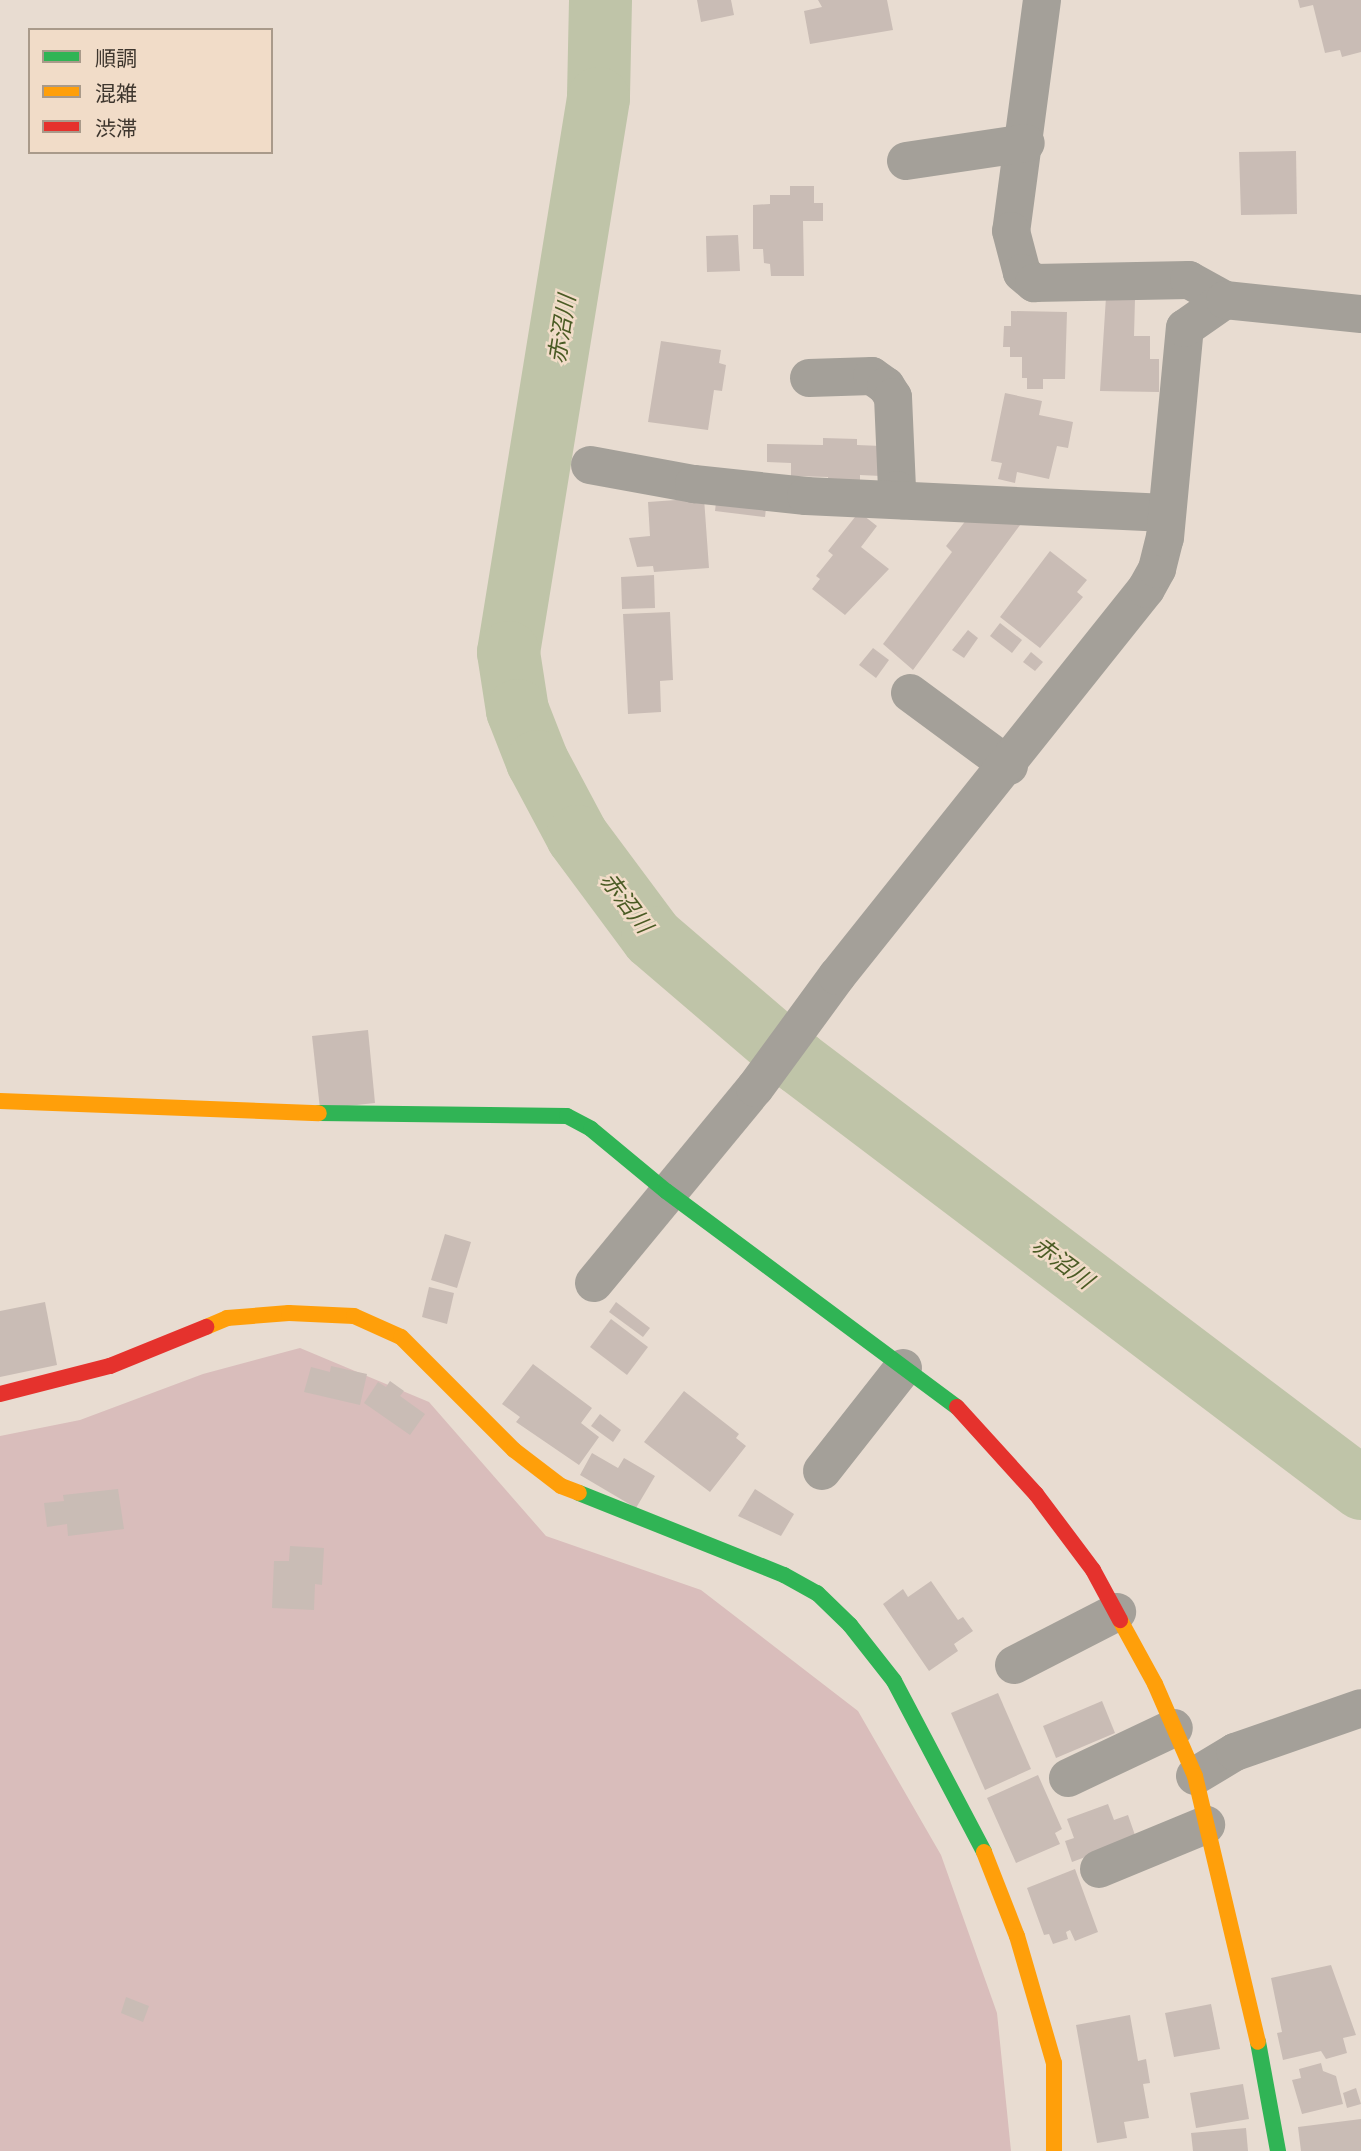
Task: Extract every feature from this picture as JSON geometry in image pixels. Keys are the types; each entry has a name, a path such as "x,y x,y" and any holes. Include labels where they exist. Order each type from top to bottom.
{"street":[{"path":"1042,0 1026,144 1011,231 1022,273 1034,283 1189,280 1225,300 1361,314"},
{"path":"906,161 1026,144"},
{"path":"594,1283 666,1191 755,1088 837,976 1009,766 1146,589 1157,569 1167,513 1185,328 1225,300"},
{"path":"809,377 872,376 887,386 893,397 897,490 903,500"},
{"path":"590,465 694,484 903,500 1167,513"},
{"path":"911,693 1009,766"},
{"path":"0,1101 409,1116 573,1119 955,1405 1036,1494 1093,1570 1174,1728 1195,1776 1261,2056 1278,2151"},
{"path":"0,1394 110,1366 228,1318 289,1313 366,1319 401,1337 514,1450 561,1486 784,1575 817,1594 850,1625 894,1681 988,1858 1017,1936 1054,2063 1054,2151"},
{"path":"822,1471 903,1368"},
{"path":"1014,1665 1116,1612"},
{"path":"1195,1776 1235,1752 1361,1708"},
{"path":"1068,1778 1174,1728"},
{"path":"1098,1869 1206,1825"}],"shaded area":[{"path":"300,1348 429,1402 546,1536 701,1590 858,1711 941,1855 997,2013 1011,2151 0,2151 0,1436 80,1420 203,1374"}],"building":[{"path":"697,0 731,0 734,15 701,22"},
{"path":"818,0 887,0 893,30 810,44 804,11 822,7"},
{"path":"1298,0 1361,0 1361,52 1342,57 1340,50 1325,53 1313,5 1300,8"},
{"path":"1296,151 1297,214 1241,215 1239,152"},
{"path":"790,186 814,186 814,203 823,203 823,221 803,221 804,276 771,276 770,264 764,263 763,249 753,249 753,205 770,204 770,195 790,195"},
{"path":"738,235 740,271 707,272 706,236"},
{"path":"1106,297 1135,299 1134,336 1150,336 1150,359 1159,359 1159,392 1100,391"},
{"path":"1011,311 1067,312 1065,379 1043,379 1043,389 1027,389 1027,378 1022,378 1022,357 1010,357 1010,347 1003,347 1004,326 1011,326"},
{"path":"661,341 721,350 719,363 726,365 722,391 714,390 708,430 648,422"},
{"path":"1005,393 1042,401 1039,415 1073,422 1068,448 1057,446 1049,479 1017,472 1015,483 998,479 1002,463 991,461"},
{"path":"823,438 857,439 857,445 881,446 881,476 860,475 860,484 828,483 828,477 791,476 791,463 767,462 767,444 823,445"},
{"path":"717,494 767,500 765,517 715,511"},
{"path":"704,498 709,568 654,572 653,566 637,567 629,538 650,536 648,502"},
{"path":"859,512 877,526 861,547 889,569 845,615 812,589 820,579 816,576 833,555 828,551"},
{"path":"970,515 1023,521 913,670 883,644 952,552 946,546"},
{"path":"1050,551 1087,580 1077,592 1083,597 1040,648 1000,617"},
{"path":"654,575 655,608 622,609 621,577"},
{"path":"670,612 673,680 660,681 661,712 628,714 623,614"},
{"path":"1000,623 1022,640 1012,653 990,636"},
{"path":"968,630 978,638 964,658 952,650"},
{"path":"873,648 889,660 876,678 859,665"},
{"path":"1031,652 1043,662 1035,671 1023,662"},
{"path":"368,1030 375,1103 320,1109 312,1036"},
{"path":"445,1234 471,1242 457,1288 431,1280"},
{"path":"429,1287 454,1293 447,1324 422,1317"},
{"path":"45,1302 57,1365 0,1377 0,1311"},
{"path":"616,1302 650,1328 643,1337 609,1312"},
{"path":"611,1319 648,1347 627,1375 590,1347"},
{"path":"533,1364 592,1408 581,1423 599,1437 579,1465 516,1422 520,1417 502,1404"},
{"path":"331,1366 367,1374 360,1405 304,1392 311,1367 330,1372"},
{"path":"390,1381 404,1391 400,1396 425,1414 410,1435 364,1403 378,1382 386,1387"},
{"path":"684,1391 739,1434 736,1438 746,1446 710,1492 644,1442"},
{"path":"600,1414 621,1430 613,1442 591,1426"},
{"path":"592,1453 618,1468 624,1458 655,1476 636,1508 580,1475"},
{"path":"118,1489 124,1529 68,1536 67,1524 47,1527 44,1503 64,1501 63,1495"},
{"path":"755,1489 794,1514 781,1536 738,1516"},
{"path":"290,1546 324,1548 322,1585 315,1584 314,1610 272,1608 274,1561 289,1561"},
{"path":"931,1581 958,1620 963,1617 973,1631 954,1644 958,1651 929,1671 883,1604 903,1589 908,1597"},
{"path":"998,1693 1031,1769 985,1790 951,1713"},
{"path":"1102,1701 1115,1733 1056,1758 1043,1726"},
{"path":"1038,1775 1062,1829 1055,1833 1060,1844 1016,1863 987,1798"},
{"path":"1108,1804 1114,1820 1128,1815 1136,1838 1072,1862 1065,1841 1074,1838 1067,1819"},
{"path":"1075,1869 1098,1932 1075,1941 1070,1930 1066,1932 1068,1939 1053,1944 1049,1934 1044,1935 1027,1888"},
{"path":"1331,1965 1356,2035 1343,2038 1347,2053 1326,2059 1321,2051 1283,2060 1277,2033 1282,2032 1271,1978"},
{"path":"126,1997 149,2006 143,2022 121,2013"},
{"path":"1211,2004 1220,2049 1174,2057 1165,2013"},
{"path":"1130,2015 1138,2061 1146,2059 1150,2083 1143,2084 1149,2118 1124,2122 1127,2138 1097,2143 1076,2025"},
{"path":"1321,2063 1323,2071 1336,2076 1343,2104 1302,2114 1292,2080 1301,2078 1299,2069"},
{"path":"1243,2084 1249,2119 1196,2128 1190,2093"},
{"path":"1356,2088 1361,2104 1347,2108 1343,2093"},
{"path":"1361,2119 1361,2151 1301,2151 1298,2127"},
{"path":"1246,2128 1248,2151 1193,2151 1191,2133"}],"waterway":[{"name":"赤沼川","path":"600,0 598,98 508,652 517,710 537,761 577,836 652,937 798,1062 1361,1488"}],"traffic: fast":[{"path":"319,1113 567,1116 591,1129 666,1191 957,1407"},
{"path":"579,1493 784,1575 817,1593 850,1625 894,1681 984,1852"},
{"path":"1258,2042 1278,2151"}],"traffic: slow":[{"path":"0,1101 319,1113"},
{"path":"206,1327 227,1318 289,1313 354,1316 401,1337 514,1450 561,1486 579,1493"},
{"path":"1120,1620 1155,1684 1195,1776 1258,2042"},
{"path":"984,1852 1017,1936 1054,2063 1054,2151"}],"traffic: jam":[{"path":"0,1394 110,1366 206,1327"},
{"path":"957,1407 1036,1494 1093,1570 1120,1620"}]}
